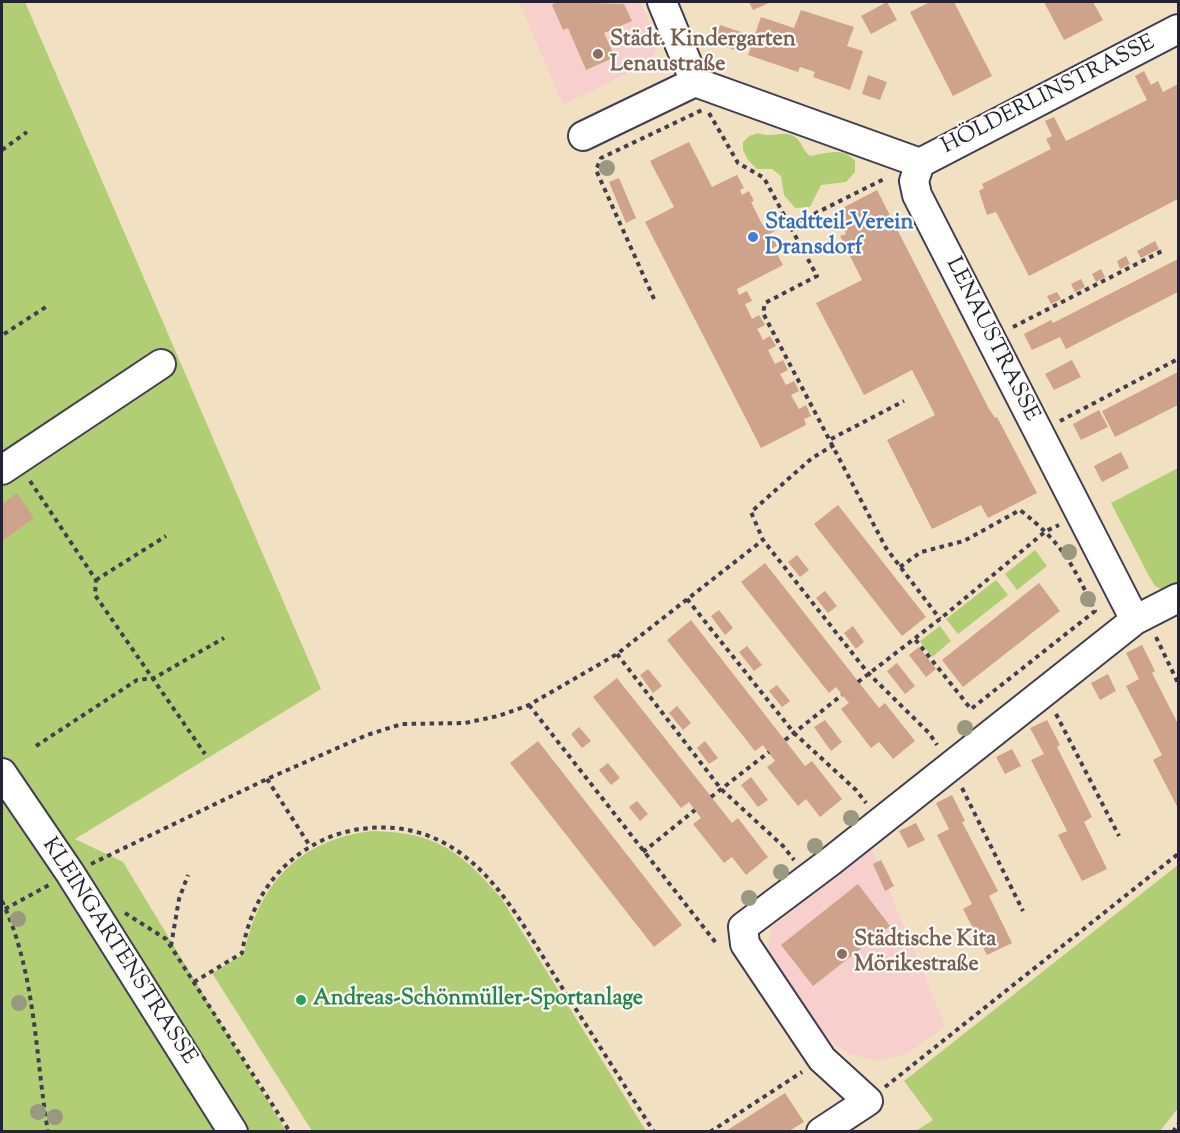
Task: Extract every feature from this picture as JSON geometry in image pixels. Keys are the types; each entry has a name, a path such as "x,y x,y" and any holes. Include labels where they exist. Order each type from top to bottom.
{"street":[{"path":"662,2 698,91"},
{"name":"HÖLDERLINSTRASSE","path":"920,163 1179,29"},
{"path":"583,136 698,91 920,163"},
{"name":"LENAUSTRASSE","path":"920,163 914,181 917,195 1135,620"},
{"path":"9,465 161,364"},
{"path":"821,1131 868,1101 822,1059 745,944 744,927 881,822 1044,690 1135,620 1179,598"},
{"name":"KLEINGARTENSTRASSE","path":"2,773 70,873 233,1131"}],"path":[{"path":"698,91 738,163 764,178 817,276 765,303 763,314 834,445 886,548 940,619"},
{"path":"654,299 596,170 601,158 706,108"},
{"path":"2,150 27,132"},
{"path":"790,226 920,163"},
{"path":"990,339 1162,251"},
{"path":"2,333 49,305"},
{"path":"1039,432 1179,359"},
{"path":"831,440 904,401"},
{"path":"834,445 812,458 751,512 763,540 868,673 929,733 950,765 1023,911"},
{"path":"9,465 96,580 95,595 206,754"},
{"path":"900,567 921,552 964,541 1020,510 1046,531 1071,561 1095,611 971,709 915,639"},
{"path":"858,682 940,619 1046,531 1081,514"},
{"path":"96,580 166,536"},
{"path":"5,909 70,873 267,779 367,735 402,724 465,723 498,716 529,705 617,654 763,540"},
{"path":"687,599 794,733 856,790 881,822"},
{"path":"1135,620 1154,632 1179,683"},
{"path":"36,746 137,680 154,678 224,638"},
{"path":"617,654 721,789 783,846 808,878"},
{"path":"1044,690 1119,836"},
{"path":"785,740 842,695"},
{"path":"529,705 716,943"},
{"path":"711,797 769,752"},
{"path":"267,779 310,846"},
{"path":"643,852 695,810"},
{"path":"194,982 242,952 248,927 264,889 277,872 310,846 331,837 384,827 426,834 447,843 469,859 504,896 654,1131"},
{"path":"868,1101 1179,854"},
{"path":"171,946 179,899 188,875"},
{"path":"85,897 100,901 135,918 166,939 291,1131"},
{"path":"2,901 22,955 38,1048 48,1131"},
{"path":"710,1131 822,1059"},
{"path":"1173,1131 1179,1124"}],"shaded area":[{"name":"Städt. Kindergarten Lenaustraße","path":"519,2 640,2 657,41 656,50 652,59 644,65 563,105"},
{"name":"Städtische Kita Mörikestraße","path":"871,847 945,1026 909,1053 877,1061 849,1054 821,1035 770,959 768,949 772,927"}],"green space":[{"path":"2,2 25,2 321,689 75,839 123,862 286,1131 2,1132"},
{"path":"758,133 791,135 810,156 840,152 850,156 855,161 855,172 846,182 821,185 810,207 795,208 784,195 781,176 772,169 757,169 748,160 743,150 743,142 749,136"},
{"path":"1178,468 1178,582 1163,590 1155,586 1149,576 1111,503"},
{"path":"1035,550 1047,566 1017,590 1005,574"},
{"path":"996,580 1008,595 958,634 946,619"},
{"path":"940,626 951,641 932,657 920,641"},
{"path":"372,831 394,832 430,840 459,856 487,882 501,898 646,1131 312,1131 212,973 244,954 260,907 286,870 303,855 323,844 346,836"},
{"path":"1178,865 1178,1108 1160,1131 916,1131 933,1120 904,1081"}],"building":[{"path":"556,2 624,4 632,21 604,33 615,57 586,70 568,28 563,30 552,5"},
{"path":"749,2 771,2 753,10"},
{"path":"887,2 897,20 871,34 861,16"},
{"path":"930,2 954,2 992,76 953,96 910,12"},
{"path":"1044,2 1093,2 1103,20 1064,40"},
{"path":"801,10 854,27 847,46 863,51 850,90 813,77 815,72 800,67 798,72 748,55 761,17 794,28"},
{"path":"720,25 747,34 741,52 714,43"},
{"path":"1144,71 1151,85 1158,81 1163,92 1178,84 1178,199 1029,276 996,212 987,215 979,191 984,188 982,184 1051,149 1046,139 1052,136 1045,121 1054,117 1066,141 1147,100 1135,76"},
{"path":"868,75 887,82 880,100 862,94"},
{"path":"689,142 712,187 737,175 744,188 740,190 742,195 749,191 754,201 751,202 763,226 770,222 775,231 767,235 768,237 772,235 777,246 770,249 772,254 776,252 783,265 737,289 739,295 747,291 752,301 745,304 752,319 759,315 765,325 757,329 763,340 770,336 776,346 768,350 775,364 783,360 788,370 780,374 786,385 794,381 799,391 791,395 799,409 806,405 811,416 804,419 806,425 761,448 645,222 674,207 650,161"},
{"path":"619,178 636,218 626,223 609,182"},
{"path":"877,190 989,409 995,418 997,417 1037,493 988,518 981,505 932,529 887,440 935,415 912,370 864,395 816,303 862,280 840,236 846,234 835,212"},
{"path":"1155,241 1159,249 1141,258 1137,251"},
{"path":"1126,256 1130,264 1120,269 1117,261"},
{"path":"1178,259 1178,292 1066,349 1060,337 1032,350 1024,334 1051,320 1053,323"},
{"path":"1101,269 1105,277 1096,282 1092,274"},
{"path":"1081,279 1085,287 1075,292 1071,284"},
{"path":"1057,292 1061,299 1051,304 1047,296"},
{"path":"1072,360 1081,377 1054,390 1045,374"},
{"path":"1178,372 1178,405 1115,437 1102,411"},
{"path":"1099,410 1108,427 1081,440 1073,424"},
{"path":"1121,452 1129,468 1102,482 1094,466"},
{"path":"17,493 34,518 2,541 2,504"},
{"path":"838,505 926,617 902,636 814,524"},
{"path":"797,555 809,570 800,577 788,562"},
{"path":"765,563 879,708 885,703 915,741 893,759 879,742 871,748 841,709 849,703 836,687 829,693 741,582"},
{"path":"1039,583 1060,611 963,687 942,660"},
{"path":"825,591 837,606 828,613 816,598"},
{"path":"719,610 733,628 725,635 711,616"},
{"path":"691,620 805,766 812,761 842,799 820,817 806,799 798,806 767,767 775,761 763,745 755,751 667,640"},
{"path":"853,626 864,642 856,649 844,633"},
{"path":"1142,645 1155,671 1152,673 1178,724 1178,808 1153,760 1162,755 1126,686 1139,679 1126,653"},
{"path":"747,646 762,665 754,671 739,652"},
{"path":"919,647 936,669 926,677 909,655"},
{"path":"897,663 915,686 905,694 887,671"},
{"path":"648,669 662,686 653,693 640,675"},
{"path":"1108,674 1116,691 1100,700 1091,683"},
{"path":"617,678 732,823 738,818 768,857 746,875 732,857 724,863 693,824 701,818 689,802 681,808 593,697"},
{"path":"777,685 790,701 782,707 769,691"},
{"path":"677,706 691,723 683,730 669,713"},
{"path":"825,720 842,742 831,751 814,727"},
{"path":"1047,720 1060,745 1057,747 1092,817 1084,822 1107,869 1082,881 1058,835 1067,831 1031,760 1044,754 1030,728"},
{"path":"579,727 591,741 582,748 571,734"},
{"path":"538,741 682,925 654,947 510,763"},
{"path":"705,741 718,758 709,764 697,748"},
{"path":"1012,749 1021,766 1005,774 996,757"},
{"path":"608,763 620,778 611,785 599,770"},
{"path":"751,777 768,800 758,807 741,785"},
{"path":"952,795 965,821 962,822 998,891 989,896 1012,943 987,955 963,909 972,904 937,835 949,829 936,803"},
{"path":"637,801 648,814 640,821 629,807"},
{"path":"916,823 925,840 908,848 899,831"},
{"path":"881,860 894,886 885,891 873,864"},
{"path":"858,884 890,926 813,986 781,945"},
{"path":"785,1093 804,1122 789,1131 726,1131"}],"place":[{"name":"Städt. Kindergarten Lenaustraße","path":"598,54"},
{"name":"Stadtteil-Verein Dransdorf","path":"753,237"},
{"name":"Städtische Kita Mörikestraße","path":"842,954"},
{"name":"Andreas-Schönmüller-Sportanlage","path":"301,1000"}]}
